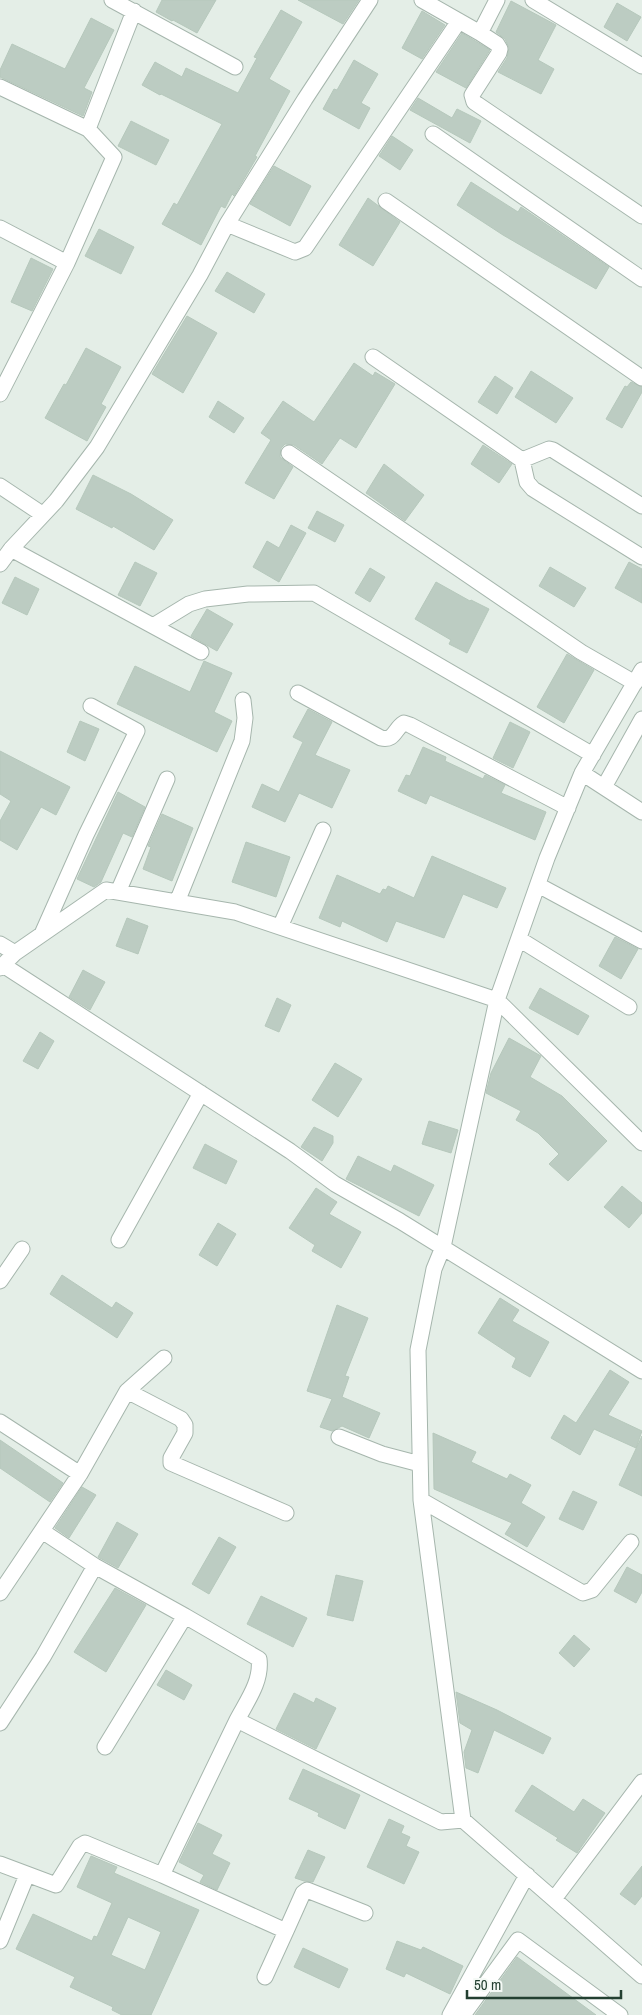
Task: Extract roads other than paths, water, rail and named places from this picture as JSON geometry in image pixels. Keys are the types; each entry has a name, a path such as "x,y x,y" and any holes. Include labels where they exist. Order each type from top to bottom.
{"street":[{"path":"112,0 235,67"},
{"path":"0,564 42,514 56,501 97,448 200,275 227,224 305,99 370,0"},
{"path":"422,0 480,33 497,44 500,49 472,95 474,102 642,216"},
{"path":"480,33 497,0"},
{"path":"533,0 642,66"},
{"path":"88,129 134,11"},
{"path":"227,224 295,252 305,248 459,21"},
{"path":"0,87 88,129 114,157 67,263 0,391"},
{"path":"433,134 642,279"},
{"path":"386,201 642,378"},
{"path":"0,228 67,263"},
{"path":"373,357 522,460 527,482 533,489 642,558"},
{"path":"522,460 549,449 553,450 642,506"},
{"path":"289,453 581,652 638,677 582,773 538,885 497,1000 443,1248 434,1269 418,1350 421,1500 463,1820 642,1976"},
{"path":"0,486 42,514"},
{"path":"11,549 201,652"},
{"path":"153,626 189,604 205,599 248,594 314,594 593,755"},
{"path":"298,693 381,738 388,739 393,737 404,723 410,725 568,808"},
{"path":"176,902 242,741 246,718 243,700"},
{"path":"41,935 86,835 137,731 91,706"},
{"path":"604,787 642,719"},
{"path":"582,773 642,812"},
{"path":"118,892 167,779"},
{"path":"280,927 322,830"},
{"path":"538,885 642,941"},
{"path":"642,1143 497,1000 235,912 106,890 15,953 2,967 201,1093 290,1151 335,1184 443,1248 642,1371"},
{"path":"519,939 629,1008"},
{"path":"0,944 15,953"},
{"path":"119,1240 201,1093"},
{"path":"0,1281 22,1249"},
{"path":"0,1592 80,1474 127,1391 164,1358"},
{"path":"127,1391 181,1419 185,1424 185,1433 171,1458 171,1463 286,1513"},
{"path":"0,1422 80,1474"},
{"path":"339,1437 382,1454 420,1464"},
{"path":"421,1500 583,1593 592,1590 631,1542"},
{"path":"42,1531 95,1566 259,1659 258,1679 162,1875"},
{"path":"0,1723 43,1657 95,1566"},
{"path":"105,1747 186,1616"},
{"path":"237,1720 442,1822 463,1820"},
{"path":"554,1899 642,1782"},
{"path":"0,1864 56,1885 80,1846 85,1843 286,1930"},
{"path":"0,1941 27,1875"},
{"path":"450,2015 527,1875"},
{"path":"265,1977 303,1893 307,1890 365,1913"},
{"path":"463,2015 518,1940 620,2015"}]}
